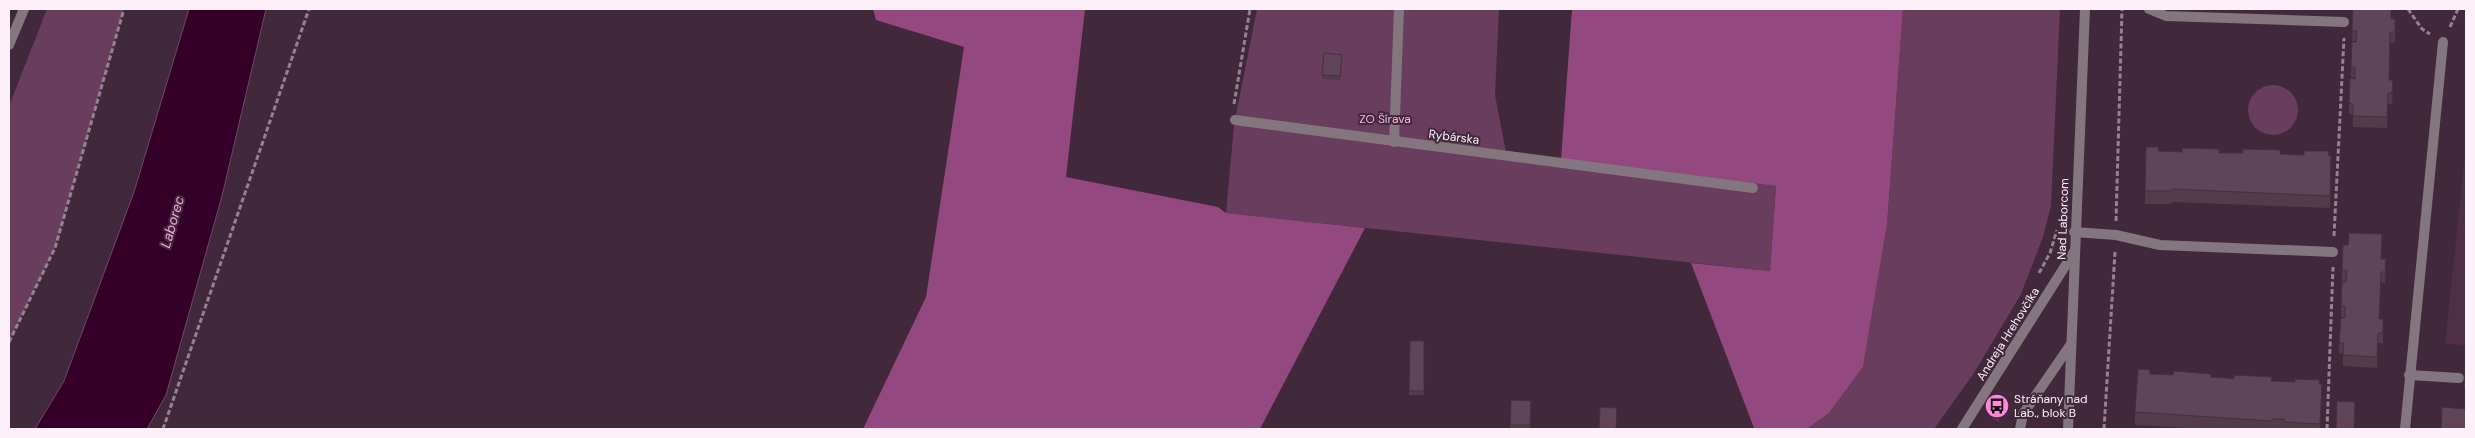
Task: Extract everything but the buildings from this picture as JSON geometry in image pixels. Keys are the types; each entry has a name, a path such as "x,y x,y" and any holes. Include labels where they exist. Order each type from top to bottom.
{"street":[{"path":"9,45 24,9"},
{"path":"1394,142 1399,9"},
{"name":"Nad Laborcom","path":"2068,429 2074,232 2085,9"},
{"path":"2149,9 2166,16 2344,22"},
{"path":"2405,429 2443,42"},
{"name":"Rybárska","path":"1235,120 1753,188"},
{"path":"2074,232 2116,235 2160,245 2333,252"},
{"name":"Andreja Hrehovčíka","path":"1962,429 2074,251"},
{"path":"2020,429 2023,414 2071,344"},
{"path":"2409,375 2459,378"}],"path":[{"path":"9,342 55,248 124,9"},
{"path":"163,429 309,9"},
{"path":"1235,120 1232,119 1250,9"},
{"path":"2408,9 2422,29 2443,42"},
{"path":"2326,429 2344,22"},
{"path":"2037,277 2050,253 2058,227"}],"shaded area":[{"path":"873,9 1085,9 1066,177 1218,207 1226,213 1365,228 1260,429 863,429 926,297 964,47 876,20"},
{"path":"1572,9 1903,9 1887,225 1863,367 1829,413 1807,429 1754,428 1691,263 1770,271 1776,186 1561,159"},
{"path":"2466,144 2466,345 2445,344"}],"green space":[{"path":"47,9 124,9 55,248 9,342 9,106"},
{"name":"ZO Šírava","path":"1257,9 1499,9 1495,95 1506,152 1776,186 1770,271 1226,213 1234,125"},
{"path":"1903,9 2060,9 2051,206 2043,237 2021,294 1974,373 1934,429 1807,429 1829,413 1863,367 1887,225"},
{"path":"2278,85 2291,92 2297,100 2297,120 2291,128 2283,134 2268,135 2255,128 2249,120 2248,105 2255,92 2263,86"}],"water":[{"name":"Laborec","path":"189,9 266,9 222,196 166,395 147,429 35,429 64,381 134,192"}],"place":[{"name":"Stráňany nad Lab., blok B","path":"1997,406"}]}
